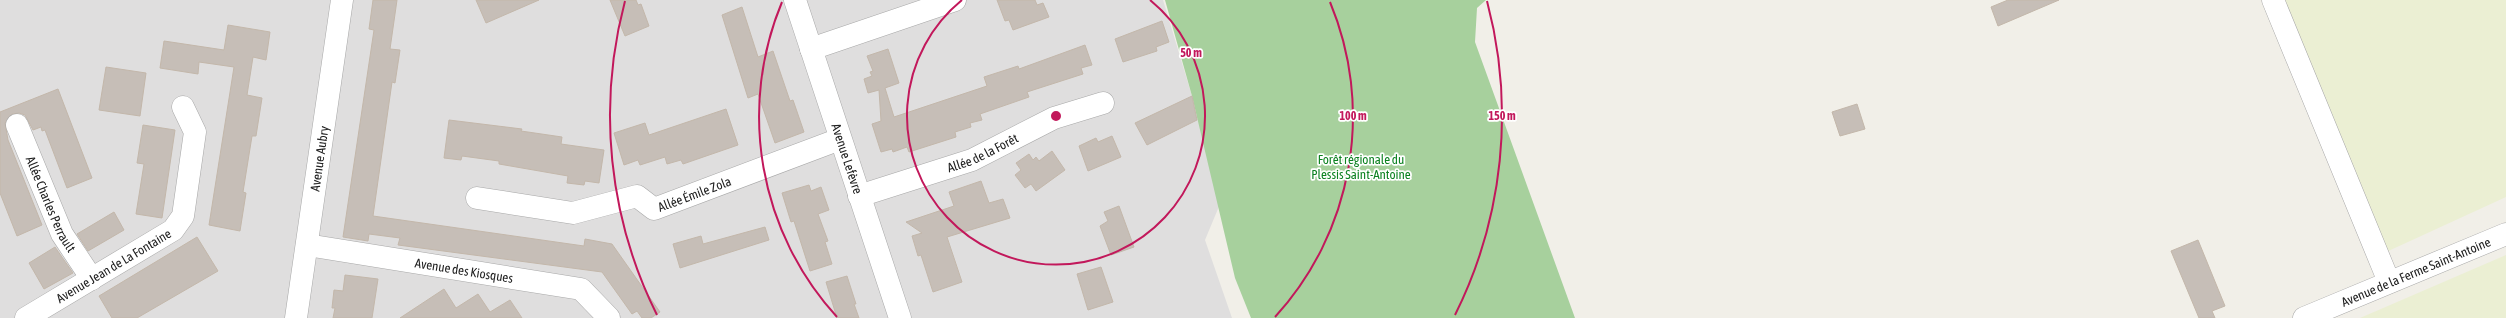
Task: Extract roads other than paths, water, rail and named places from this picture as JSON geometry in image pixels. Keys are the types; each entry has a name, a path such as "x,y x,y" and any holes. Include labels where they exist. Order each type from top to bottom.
{"street":[{"name":"Avenue Aubry","path":"296,318 342,0"},
{"name":"Avenue Lefèvre","path":"795,0 900,318"},
{"path":"811,49 955,0"},
{"path":"2273,0 2389,282"},
{"name":"Allée de la Forêt","path":"859,196 972,160 1054,118 1103,103"},
{"name":"Avenue Jean de La Fontaine","path":"26,318 173,230 183,216 195,132 183,107"},
{"name":"Allée Charles Perrault","path":"17,125 62,234 92,279"},
{"name":"Allée Émile Zola","path":"477,198 573,213 637,196 654,209 840,139"},
{"name":"Avenue de la Ferme Saint-Antoine","path":"2304,318 2506,234"},
{"name":"Avenue des Kiosques","path":"307,245 581,289 609,318"}],"park label":[{"name":"Forêt régionale du Plessis Saint-Antoine","path":"1361,166"}]}
